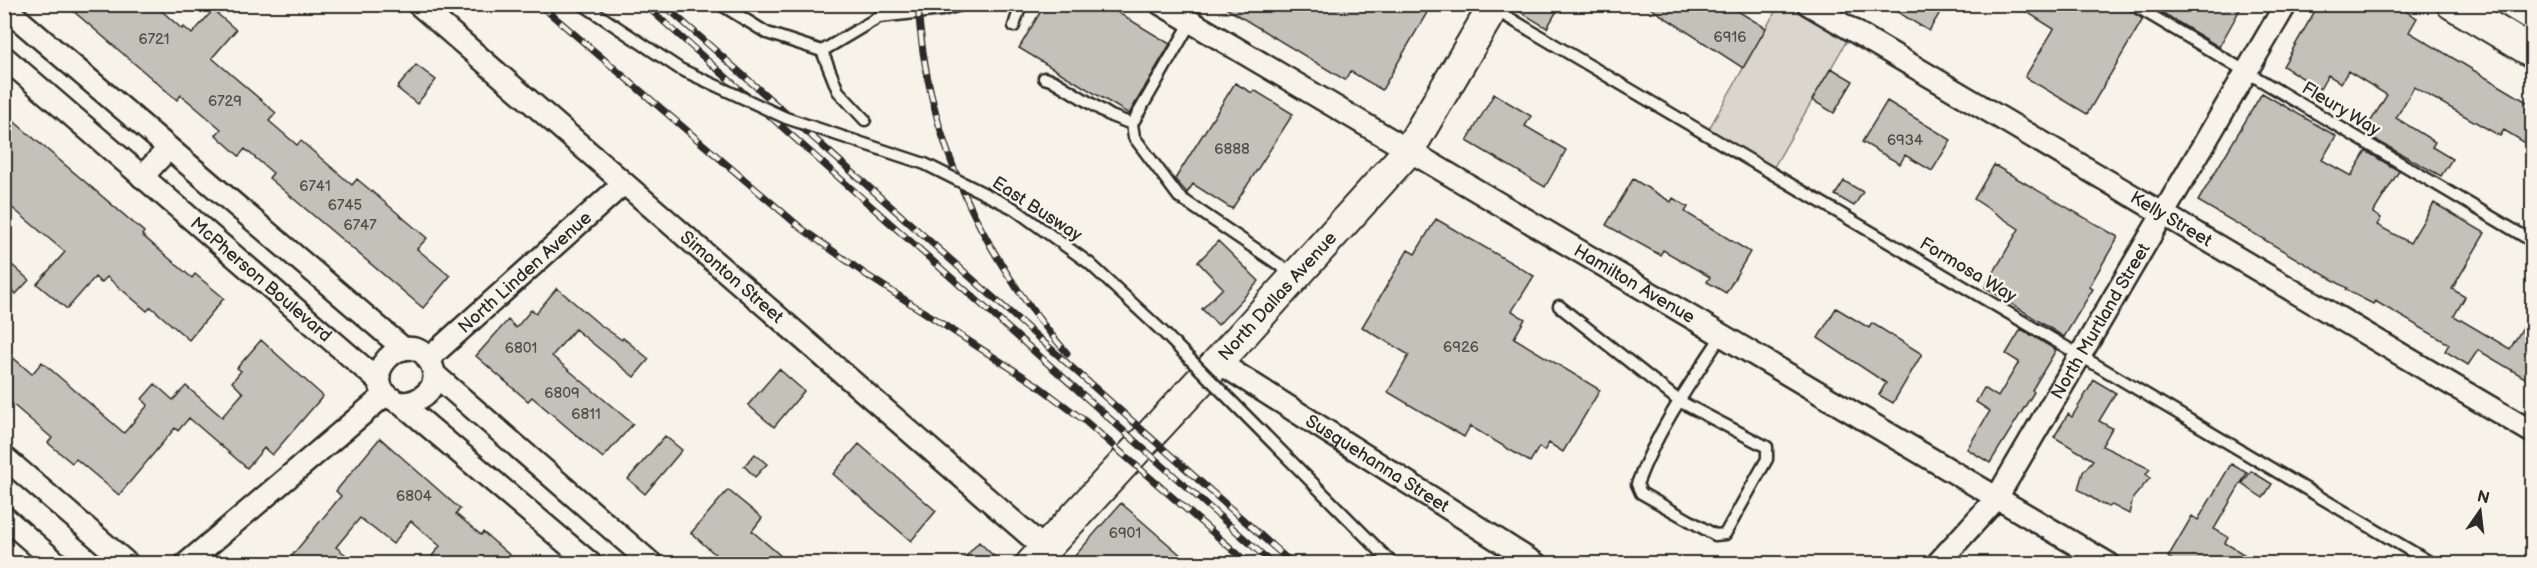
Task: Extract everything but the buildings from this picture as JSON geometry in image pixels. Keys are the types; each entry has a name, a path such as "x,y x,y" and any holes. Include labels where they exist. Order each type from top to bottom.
{"main road":[{"path":"2452,4 2532,52"},
{"name":"North Dallas Avenue","path":"1038,556 1296,277 1409,150 1491,6"}],"street":[{"name":"Simonton Street","path":"418,4 623,184 1038,556"},
{"name":"Hamilton Avenue","path":"1161,4 2109,564"},
{"name":"Kelly Street","path":"1808,4 2532,432"},
{"name":"North Murtland Street","path":"1937,564 1996,499 2286,4"},
{"path":"4,7 404,349"},
{"name":"McPherson Boulevard","path":"4,57 389,393 591,564"},
{"path":"142,177 168,149"},
{"name":"North Linden Avenue","path":"431,366 623,184"},
{"path":"389,393 380,368 384,360 391,353 404,349 417,350 431,366 645,561"},
{"name":"Susquehanna Street","path":"1218,362 1536,564"},
{"path":"389,393 419,400 431,388 431,366"},
{"path":"186,564 389,393"},
{"path":"4,457 128,564"},
{"path":"4,517 58,564"}],"lane":[{"name":"East Busway","path":"582,4 680,69 786,118 925,164 1013,208 1089,263 1163,332 1393,564"},
{"path":"720,4 767,33 822,51 879,17 942,10 965,4"},
{"path":"1014,26 1021,4"},
{"name":"Fleury Way","path":"2132,4 2532,241"},
{"name":"Formosa Way","path":"1491,6 2433,564"},
{"path":"1191,22 1132,124 1134,137 1179,197 1296,277"},
{"path":"822,51 838,91 865,120"},
{"path":"1044,78 1054,81 1111,116 1132,124"},
{"path":"1559,306 1679,401 1767,447 1767,459 1725,534 1715,535 1641,493 1637,484 1643,468 1679,401 1722,334"}],"shaded area":[{"path":"1779,5 1797,5 1850,35 1771,172 1706,134"}],"railway":[{"path":"539,4 801,228 868,276 1037,385 1085,421 1249,564"},
{"path":"644,4 1273,564"},
{"path":"663,4 1293,564"},
{"path":"918,4 923,53 933,100 946,147 963,191 984,234 1009,276 1036,315 1067,353"}]}
